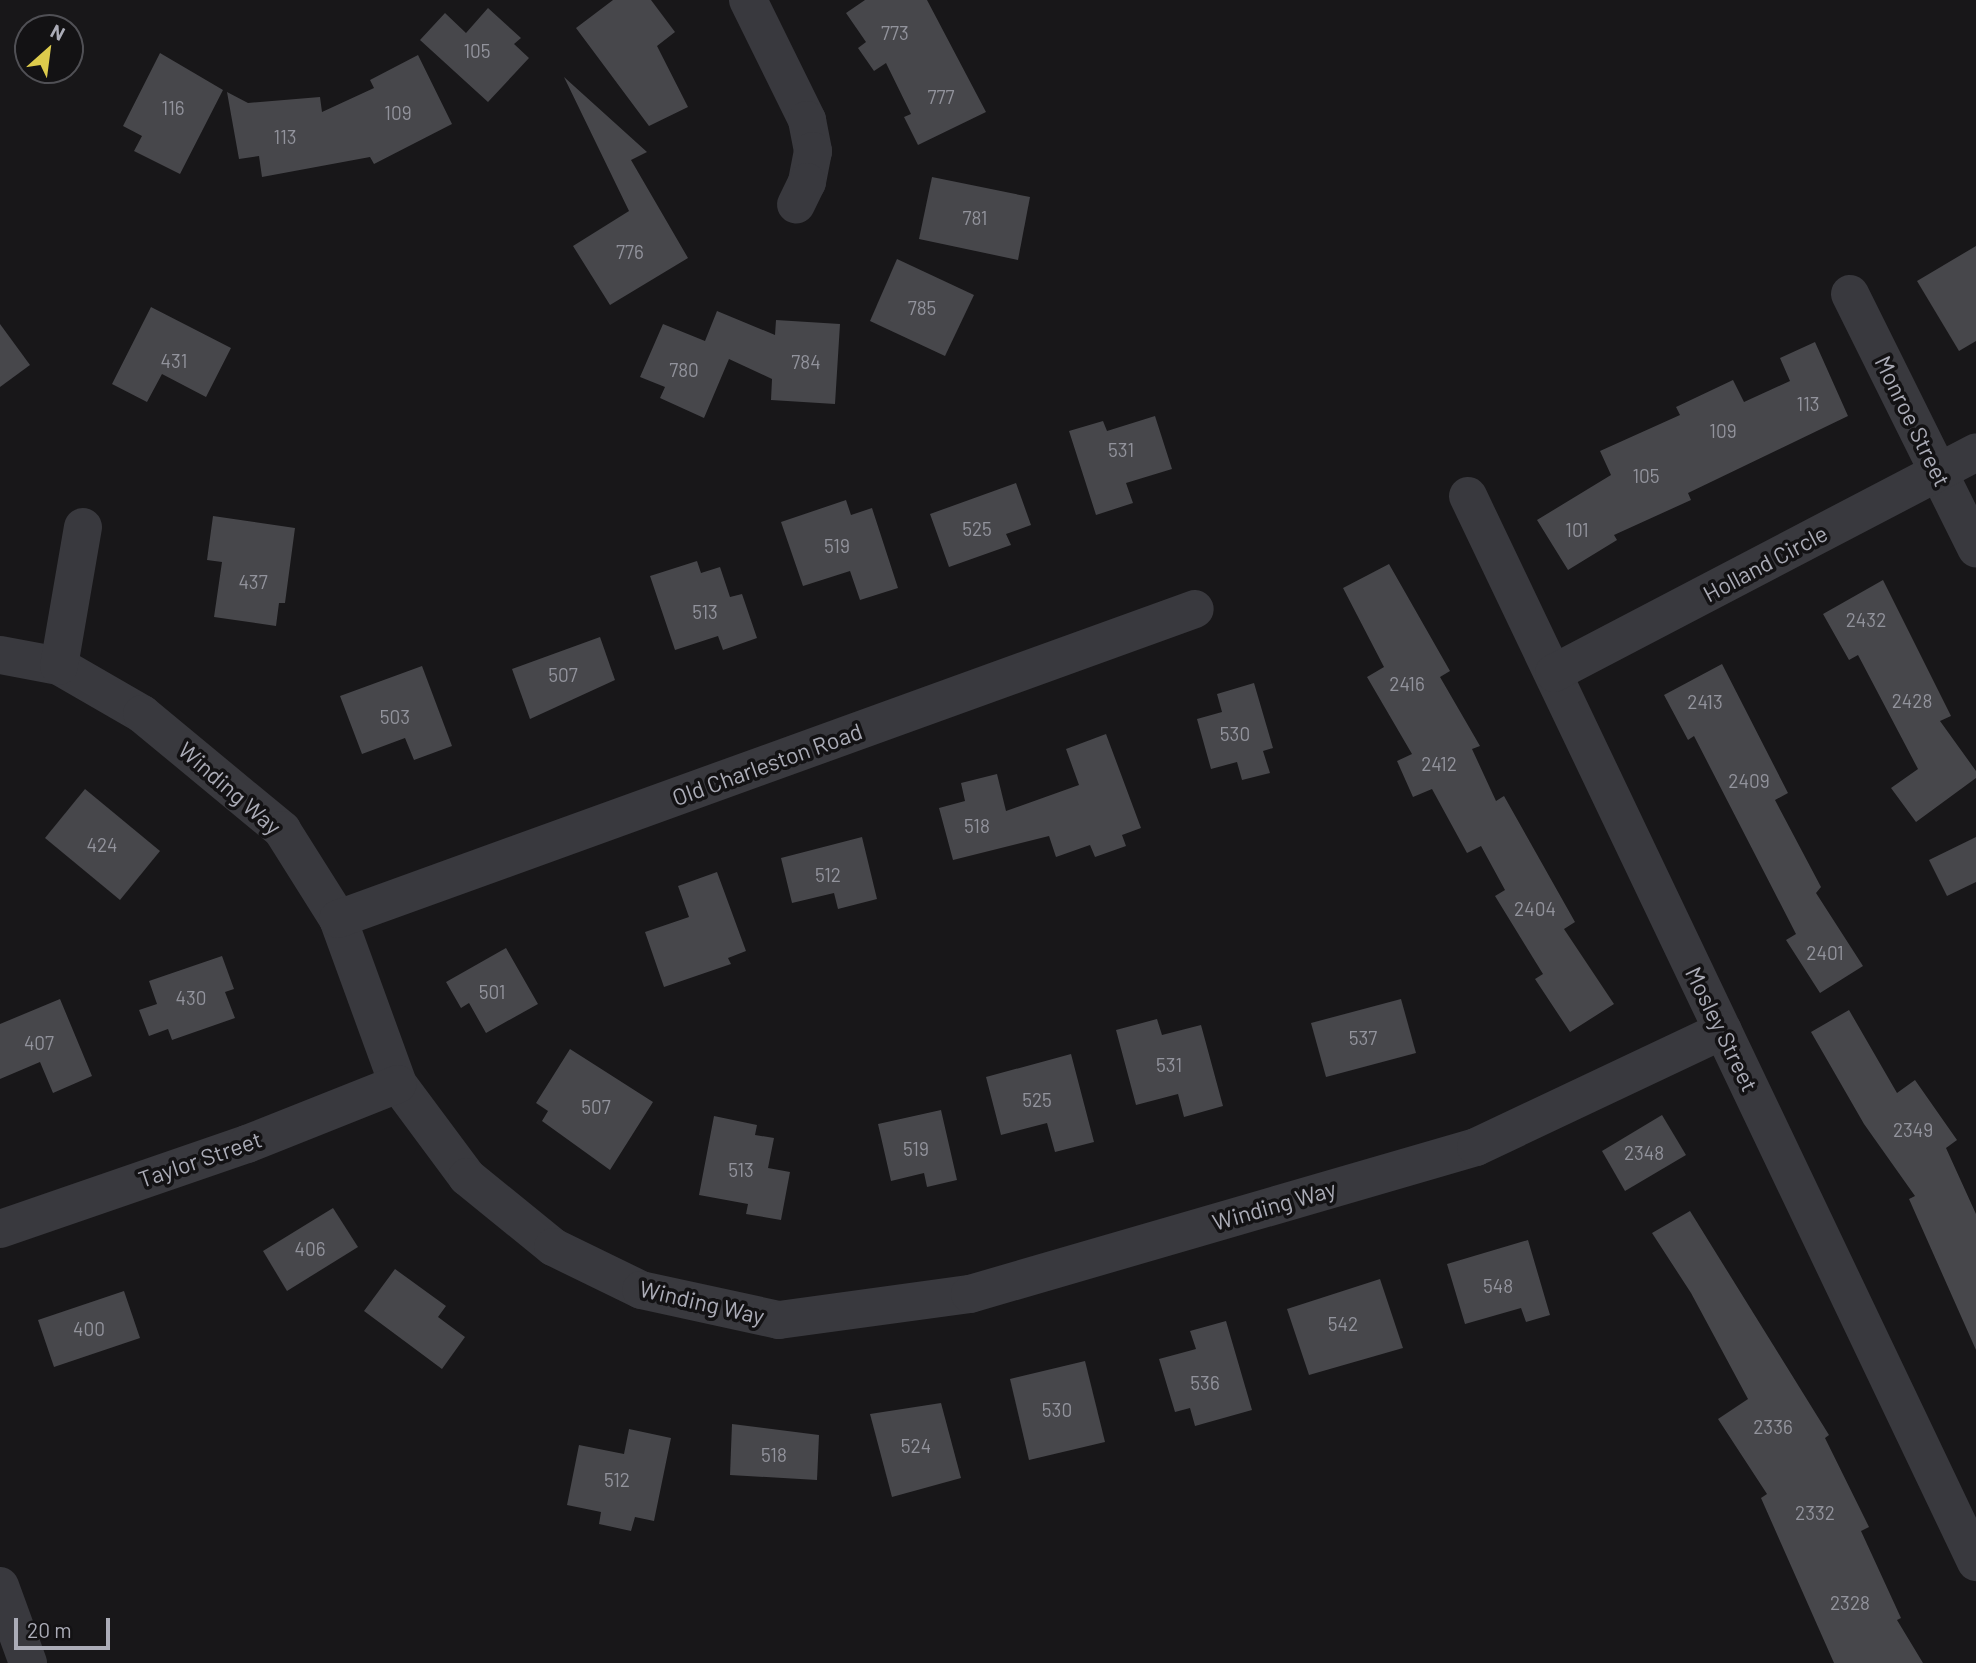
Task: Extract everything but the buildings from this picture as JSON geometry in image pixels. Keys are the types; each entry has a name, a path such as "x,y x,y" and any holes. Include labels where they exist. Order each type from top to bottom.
{"street":[{"path":"748,0 807,120 813,151 807,182 796,205"},
{"name":"Monroe Street","path":"1850,294 1976,548"},
{"name":"Holland Circle","path":"1554,673 1976,452"},
{"name":"Mosley Street","path":"1468,496 1976,1562"},
{"path":"59,666 83,527"},
{"name":"Old Charleston Road","path":"338,919 1195,609"},
{"name":"Winding Way","path":"0,655 59,666 142,714 229,781 282,830 338,919 398,1084 467,1177 553,1247 641,1290 779,1320 970,1294 1476,1147 1723,1030"},
{"name":"Taylor Street","path":"0,1229 247,1144 398,1084"},
{"path":"0,1586 28,1663"}]}
